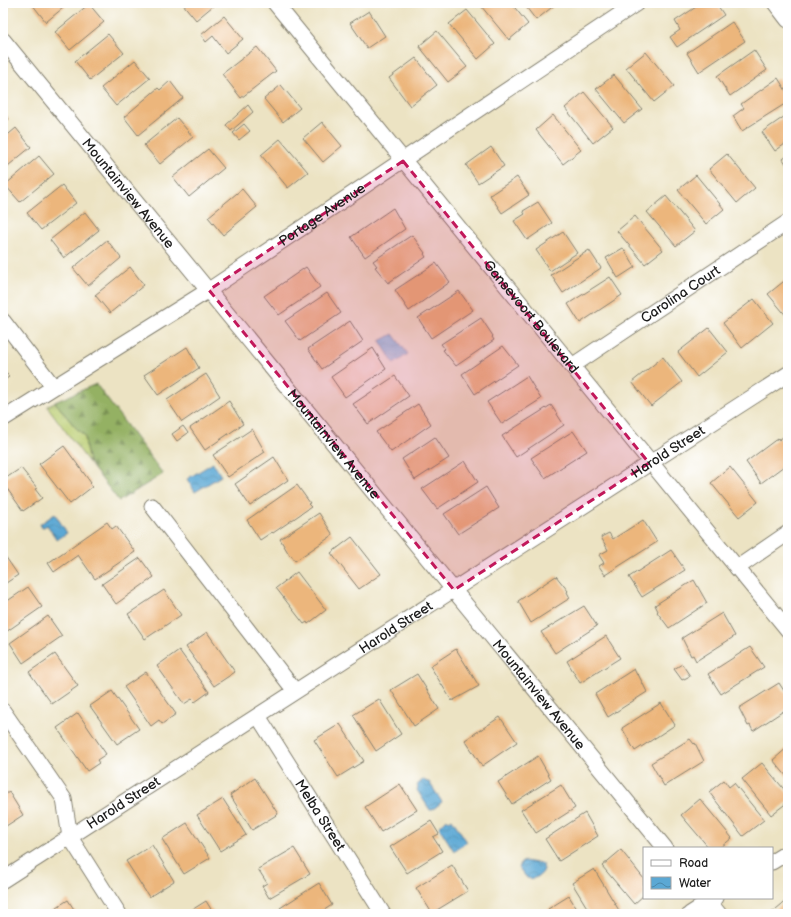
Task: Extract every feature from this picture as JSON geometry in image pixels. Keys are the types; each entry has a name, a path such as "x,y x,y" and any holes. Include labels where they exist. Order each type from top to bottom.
{"street":[{"name":"Gansevoort Boulevard","path":"275,3 572,366 649,463 788,630"},
{"name":"Portage Avenue","path":"3,419 53,386 209,290 637,3"},
{"path":"775,3 788,20"},
{"name":"Mountainview Avenue","path":"3,40 664,847"},
{"name":"Carolina Court","path":"572,366 788,222"},
{"path":"3,321 53,386"},
{"name":"Harold Street","path":"3,880 788,374"},
{"path":"152,506 295,692"},
{"path":"737,568 788,533"},
{"path":"3,711 64,799 70,837 120,914"},
{"name":"Melba Street","path":"258,716 383,914"},
{"path":"773,861 788,852"},
{"path":"690,914 710,899 719,914"}],"highlighted area":[{"path":"403,161 649,463 454,590 209,290"}],"green space":[{"path":"96,384 163,474 119,501 90,464 86,449 85,436 75,427 55,402"},
{"path":"55,402 75,427 85,436 86,449 90,464 47,406"}],"water":[{"path":"393,334 408,354 394,364 380,341"},
{"path":"213,463 221,476 195,492 187,479"},
{"path":"55,514 67,533 57,540 47,525 42,528 40,524"},
{"path":"424,779 426,782 429,782 442,802 432,810 430,810 417,790 417,785"},
{"path":"447,819 449,821 452,819 467,842 454,851 439,827"},
{"path":"524,861 542,864 544,869 540,875 535,878 527,878 519,868 521,863"}],"building":[{"path":"69,3 46,22 32,4"},
{"path":"182,3 210,3 213,6 196,20"},
{"path":"485,3 511,3 528,24 509,40 481,6"},
{"path":"523,3 555,3 556,4 536,20"},
{"path":"702,3 716,3 724,15 677,47 670,37 680,30 675,21"},
{"path":"89,4 104,22 70,50 55,32"},
{"path":"467,10 495,44 478,59 449,24"},
{"path":"369,11 385,36 367,48 350,23"},
{"path":"224,16 243,39 226,53 213,36 206,42 201,35"},
{"path":"732,22 745,41 699,72 687,53"},
{"path":"437,31 467,67 448,82 419,46"},
{"path":"108,34 124,53 90,80 75,61"},
{"path":"257,47 276,71 241,98 222,74"},
{"path":"754,50 767,70 730,96 717,76"},
{"path":"646,52 674,86 654,102 626,68"},
{"path":"416,58 437,85 410,106 389,78"},
{"path":"135,60 150,78 116,106 101,88"},
{"path":"614,75 642,109 624,123 596,89"},
{"path":"778,78 788,94 788,102 742,131 733,116 744,108 741,104"},
{"path":"170,81 183,98 138,135 124,117 158,88 160,90"},
{"path":"281,85 300,108 283,122 264,99"},
{"path":"584,92 613,127 593,143 565,108"},
{"path":"248,105 253,112 231,131 226,125"},
{"path":"3,112 9,119 3,124"},
{"path":"788,114 788,142 775,151 762,132"},
{"path":"553,115 581,150 563,164 536,130"},
{"path":"177,118 193,137 160,164 144,145"},
{"path":"322,122 342,146 323,162 303,138"},
{"path":"244,124 250,131 239,140 233,133"},
{"path":"16,128 31,147 3,170 3,139"},
{"path":"280,139 308,172 288,188 261,155"},
{"path":"491,147 504,166 478,183 466,165"},
{"path":"208,149 224,168 189,197 173,177"},
{"path":"727,154 755,188 737,203 709,169"},
{"path":"788,155 788,167 783,159"},
{"path":"39,156 54,174 20,202 5,185"},
{"path":"696,175 724,209 706,224 678,190"},
{"path":"517,177 529,195 502,213 490,195"},
{"path":"62,185 76,203 41,230 27,213"},
{"path":"242,189 257,207 223,235 208,217"},
{"path":"666,196 695,231 676,246 647,212"},
{"path":"538,202 552,223 527,240 514,221 525,214 523,211"},
{"path":"393,208 405,229 365,257 351,237"},
{"path":"85,212 99,230 64,258 50,240"},
{"path":"635,216 663,250 645,264 617,231"},
{"path":"563,232 577,253 550,271 536,250"},
{"path":"412,235 425,253 424,254 426,257 388,283 375,267 377,266 373,261"},
{"path":"107,240 121,258 88,286 73,268"},
{"path":"623,248 635,267 618,278 606,258"},
{"path":"589,250 601,268 563,293 551,275"},
{"path":"436,263 450,282 409,311 395,290"},
{"path":"130,267 144,285 110,313 95,295"},
{"path":"306,267 320,287 279,315 264,296"},
{"path":"610,277 622,295 580,323 568,304"},
{"path":"788,278 788,318 768,294"},
{"path":"459,291 473,310 431,338 418,318"},
{"path":"327,293 341,313 300,341 285,321"},
{"path":"754,299 773,323 742,348 723,323"},
{"path":"481,318 494,340 456,366 443,350 445,349 441,344"},
{"path":"350,321 363,341 322,369 308,349"},
{"path":"709,328 728,352 697,377 678,352"},
{"path":"503,346 518,365 475,394 462,374"},
{"path":"187,347 199,368 158,395 144,375"},
{"path":"373,348 386,369 345,397 331,377"},
{"path":"663,357 682,382 651,406 632,382"},
{"path":"3,367 9,377 3,381"},
{"path":"206,374 220,396 182,422 167,400"},
{"path":"395,376 409,396 368,424 353,404"},
{"path":"527,376 541,399 502,424 487,402"},
{"path":"229,401 243,424 205,450 190,428"},
{"path":"418,404 431,424 391,452 376,432"},
{"path":"551,405 564,425 516,457 502,436"},
{"path":"183,426 188,433 177,441 172,434"},
{"path":"252,429 265,452 228,477 213,455"},
{"path":"573,431 587,451 545,478 531,458"},
{"path":"788,433 788,463 761,483 746,462 778,438 779,440"},
{"path":"435,437 449,458 415,480 402,459"},
{"path":"64,446 91,483 90,484 92,487 70,504 39,464"},
{"path":"274,457 288,480 250,506 235,484"},
{"path":"465,461 478,482 437,509 422,489"},
{"path":"730,467 758,502 739,517 711,483"},
{"path":"21,468 37,488 35,489 42,498 23,511 3,483 3,480"},
{"path":"297,485 310,503 308,504 311,507 260,540 247,520"},
{"path":"486,487 499,508 458,534 444,514"},
{"path":"319,513 333,535 295,561 291,555 290,556 280,539"},
{"path":"643,520 657,542 605,575 599,566 604,563 599,555 608,550 601,537 609,533 613,539"},
{"path":"107,522 112,529 116,526 135,552 95,579 78,555 54,572 48,563"},
{"path":"352,537 381,574 359,589 331,553"},
{"path":"671,550 685,570 642,597 629,577"},
{"path":"3,553 18,575 3,585"},
{"path":"140,558 154,577 116,604 102,584"},
{"path":"297,572 326,610 308,624 307,622 304,624 276,588"},
{"path":"556,576 568,591 567,592 570,598 531,623 518,601"},
{"path":"694,580 707,603 669,628 657,612 658,611 655,605"},
{"path":"28,587 42,607 3,634 3,604"},
{"path":"164,590 181,615 145,639 128,614"},
{"path":"584,606 597,626 555,653 541,632"},
{"path":"722,613 735,636 696,661 693,655 691,656 682,638"},
{"path":"48,616 62,636 23,663 10,643"},
{"path":"207,632 235,672 214,686 186,647"},
{"path":"606,636 620,658 580,683 567,661"},
{"path":"750,647 764,667 721,694 708,674"},
{"path":"456,649 479,686 452,701 430,666"},
{"path":"179,650 209,692 195,702 192,699 184,704 157,666"},
{"path":"55,654 78,686 52,704 29,672"},
{"path":"682,664 690,676 682,680 674,669"},
{"path":"634,669 647,692 608,717 595,694"},
{"path":"146,672 176,714 162,724 159,720 151,726 124,687"},
{"path":"417,674 439,709 414,726 391,690"},
{"path":"779,683 788,697 788,708 753,731 750,725 748,726 739,708"},
{"path":"112,691 139,729 117,744 90,706"},
{"path":"379,699 401,734 376,751 353,715"},
{"path":"661,703 675,725 635,751 622,728"},
{"path":"78,713 106,754 97,760 99,763 87,771 57,728"},
{"path":"500,717 517,742 482,766 465,740"},
{"path":"340,724 364,761 338,777 314,740"},
{"path":"690,739 694,744 695,743 704,761 664,786 651,763"},
{"path":"788,747 788,778 773,760"},
{"path":"538,756 551,779 512,804 498,782"},
{"path":"762,763 788,794 788,802 771,815 742,779"},
{"path":"255,778 278,814 252,830 230,795"},
{"path":"724,780 729,787 734,783 764,820 743,836 709,792"},
{"path":"400,784 417,810 381,832 365,807"},
{"path":"561,785 575,808 536,833 521,810"},
{"path":"9,792 23,815 3,828 3,796"},
{"path":"223,799 246,835 220,851 197,815"},
{"path":"700,799 732,838 721,847 708,847 681,815"},
{"path":"585,813 598,836 559,861 545,839"},
{"path":"431,821 439,834 433,837 442,851 407,873 390,847"},
{"path":"187,823 210,858 184,874 162,839"},
{"path":"152,845 174,881 149,897 126,861"},
{"path":"294,848 310,874 269,898 262,886 267,883 258,869"},
{"path":"621,850 643,878 643,896 634,904 602,866"},
{"path":"452,865 468,891 432,913 416,888"},
{"path":"594,869 620,912 617,914 591,914 572,883"},
{"path":"319,883 332,905 318,914 282,914 280,908"},
{"path":"569,896 580,914 551,914 548,909"},
{"path":"788,899 788,914 770,914"},
{"path":"68,900 77,914 46,914"},
{"path":"206,901 214,914 185,914 190,911"}]}
